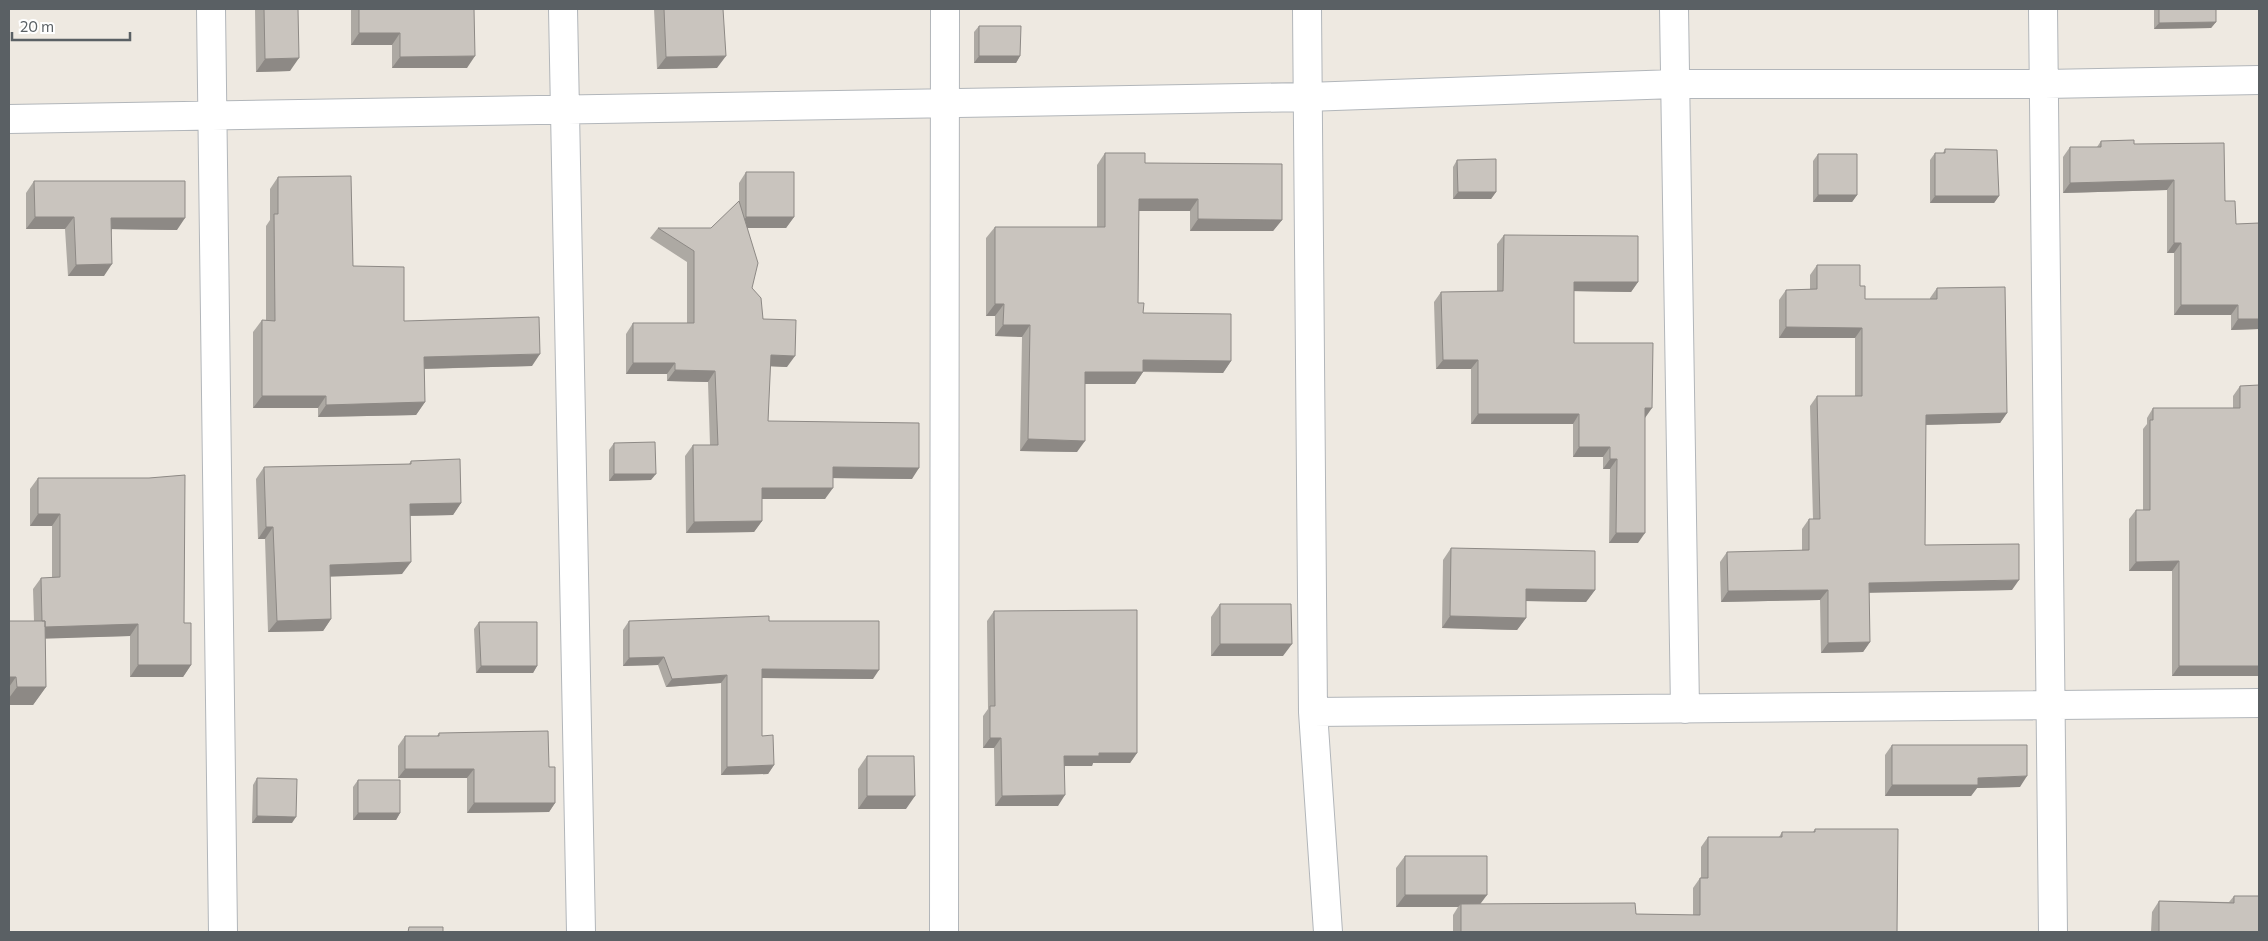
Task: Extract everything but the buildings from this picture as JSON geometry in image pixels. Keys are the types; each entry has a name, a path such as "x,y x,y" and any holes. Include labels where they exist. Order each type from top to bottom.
{"street":[{"path":"211,9 214,115 223,932"},
{"path":"563,9 581,932"},
{"path":"944,932 946,9"},
{"path":"1307,9 1313,712 1328,932"},
{"path":"1674,9 1685,709"},
{"path":"2043,9 2053,932"},
{"path":"9,119 1307,97 1675,84 2045,84 2259,80"},
{"path":"1313,712 2259,703"}]}
